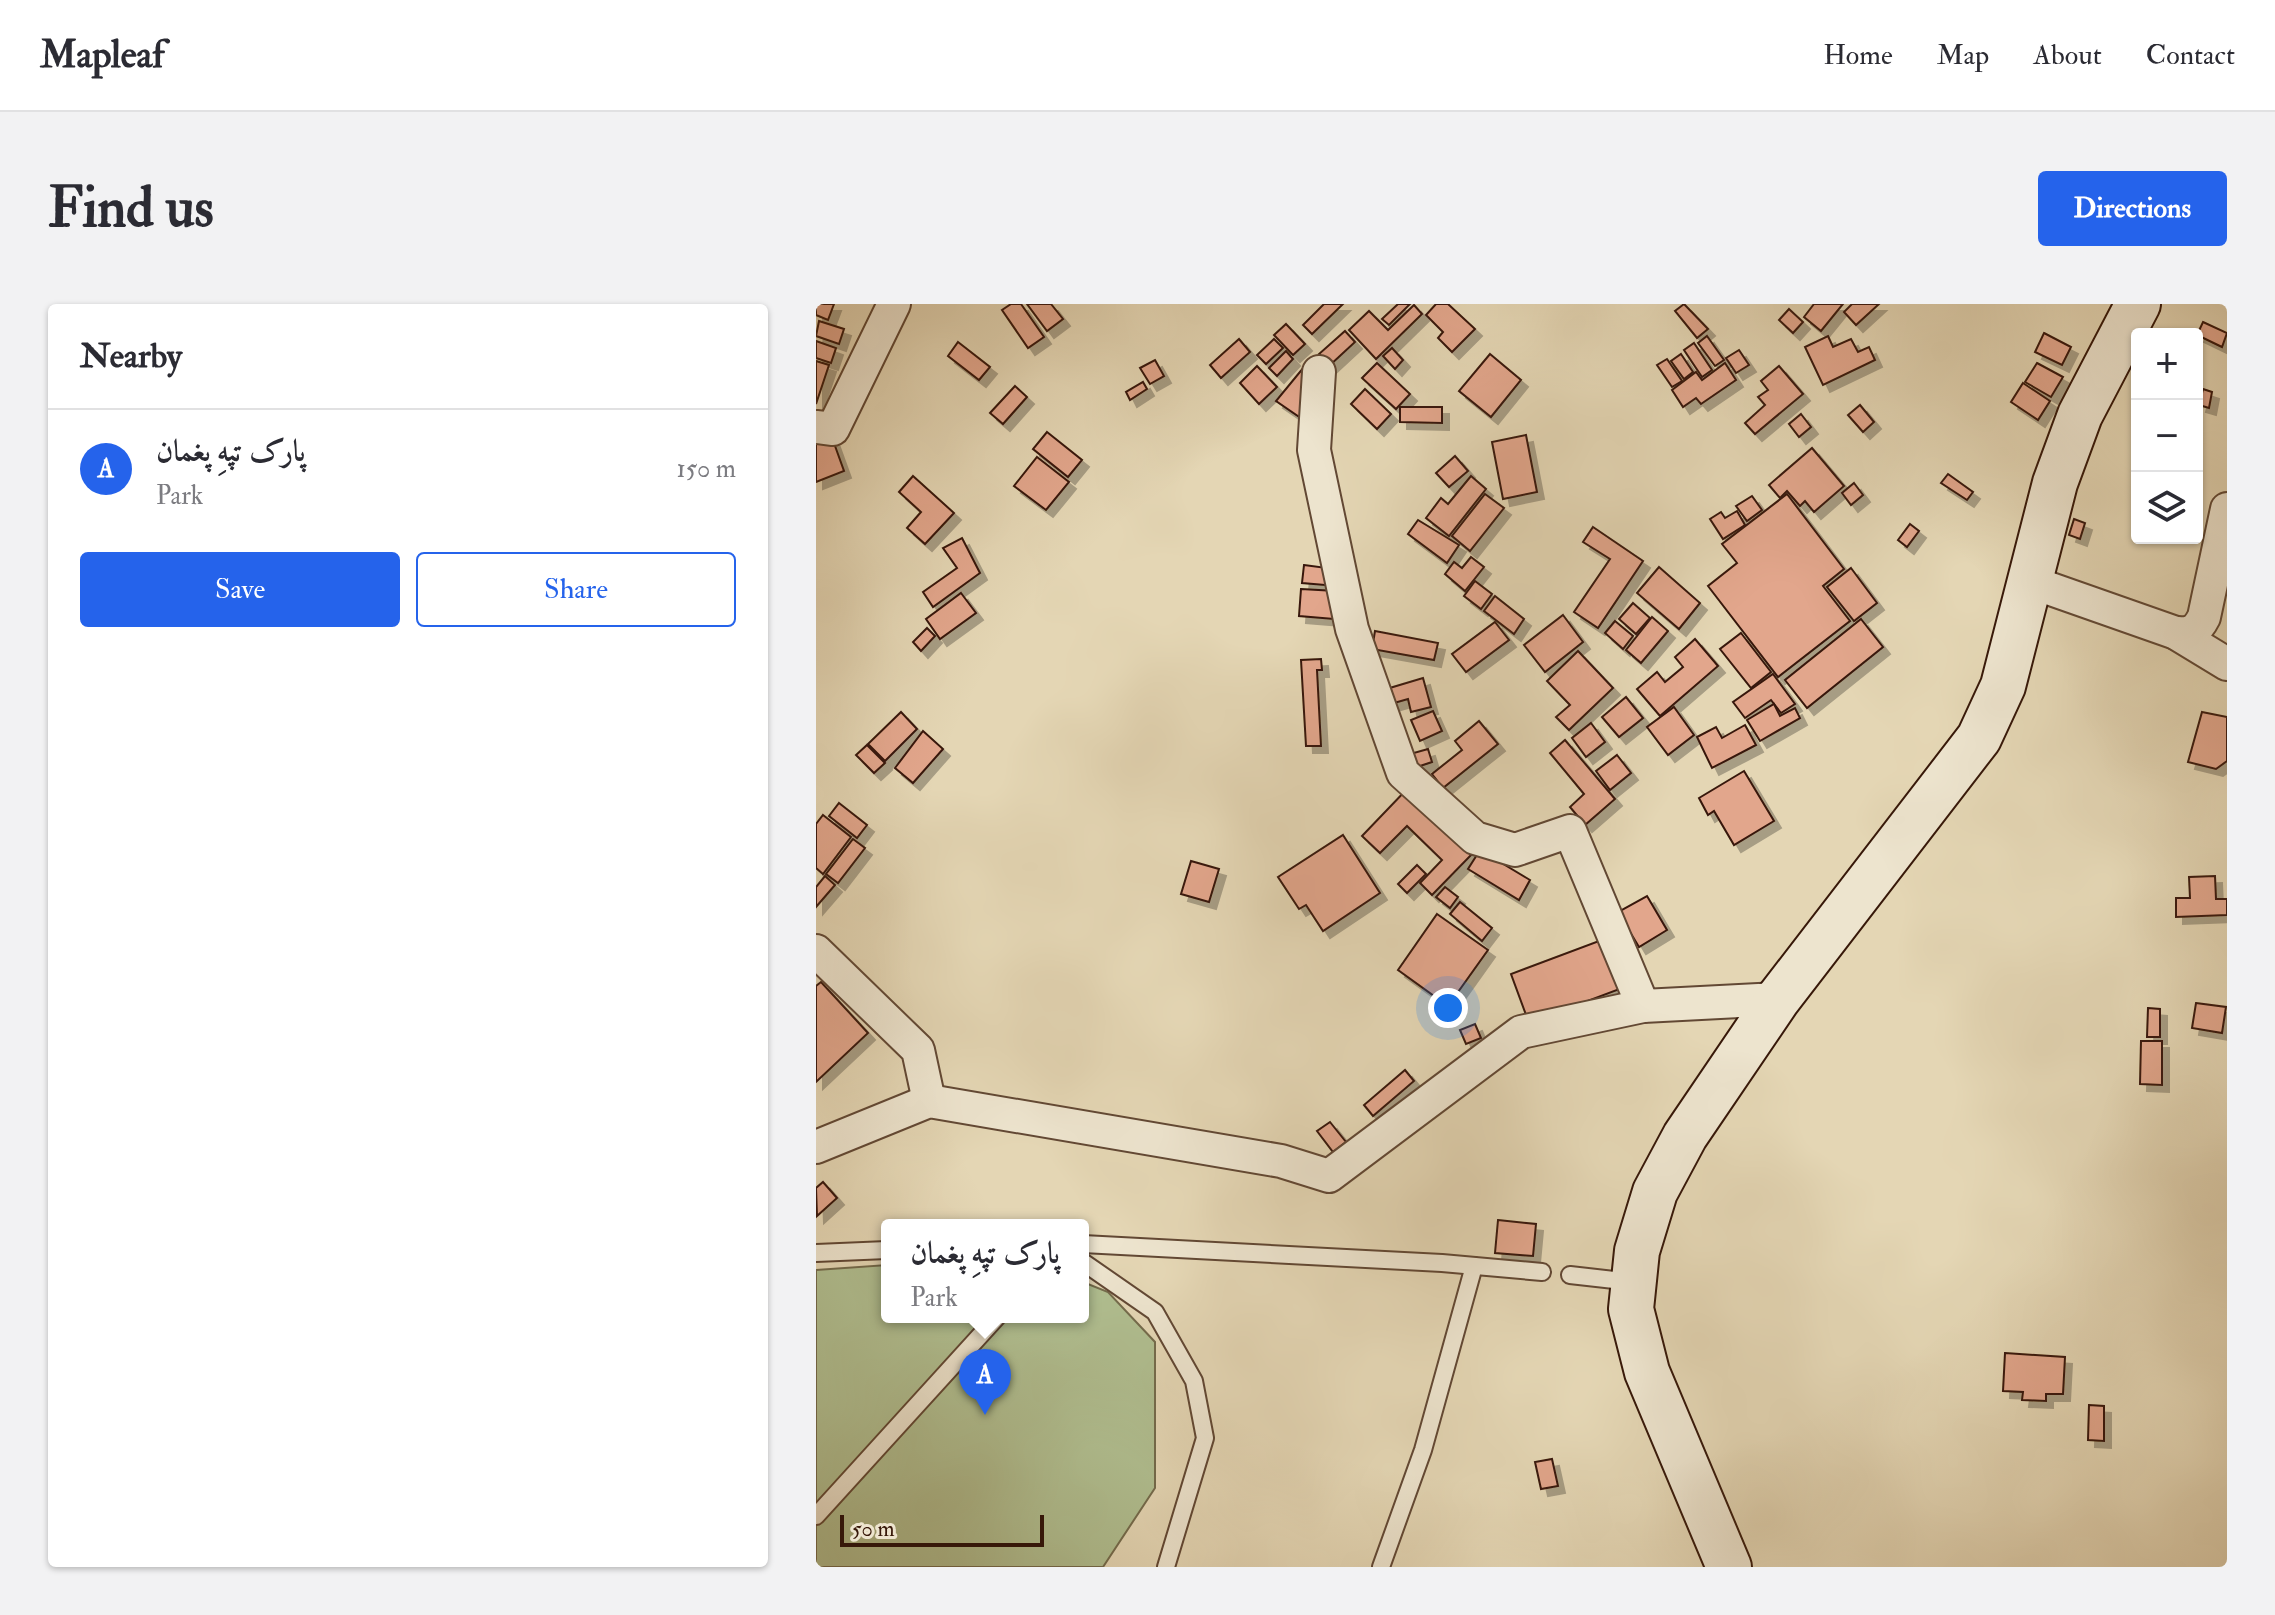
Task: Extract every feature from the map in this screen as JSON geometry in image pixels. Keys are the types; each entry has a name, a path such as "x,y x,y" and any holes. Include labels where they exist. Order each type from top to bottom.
{"main road":[{"path":"1729,1567 1647,1372 1631,1309 1637,1251 1655,1192 1693,1124 1778,999 1945,787 1979,738 2003,686 2055,483 2080,415 2138,304"}],"street":[{"path":"816,427 833,429 894,304"},
{"path":"1319,372 1314,450 1317,465 1352,629 1403,773 1475,838 1515,850 1570,831 1643,1006"},
{"path":"2176,633 2188,634 2198,629 2204,617 2227,509"},
{"path":"2028,581 2176,633 2227,664"},
{"path":"816,951 918,1050 929,1101"},
{"path":"816,1147 929,1101 1281,1161 1329,1176 1521,1032 1643,1006 1778,999"}],"lane":[{"path":"1089,1244 1542,1272"},
{"path":"816,1253 881,1250"},
{"path":"1089,1266 1155,1312 1194,1381 1205,1438 1166,1567"},
{"path":"1381,1567 1423,1450 1474,1266"},
{"path":"1570,1275 1632,1282"},
{"path":"816,1516 992,1323"}],"green space":[{"path":"881,1265 881,1323 1089,1323 1089,1284 1108,1292 1155,1342 1155,1488 1103,1567 816,1567 816,1270"}],"building":[{"path":"816,304 834,304 828,320 816,315"},
{"path":"1011,304 1021,304 1044,337 1028,348 1002,310"},
{"path":"1027,304 1051,304 1063,319 1047,331"},
{"path":"1324,304 1343,304 1312,334 1303,325"},
{"path":"1398,304 1410,304 1389,325 1382,319"},
{"path":"1436,304 1448,304 1475,329 1452,352 1438,338 1443,332 1426,315"},
{"path":"1684,304 1708,329 1697,338 1675,311"},
{"path":"1814,304 1843,304 1821,331 1804,317"},
{"path":"1852,304 1879,304 1856,325 1844,312"},
{"path":"1414,305 1422,314 1376,359 1349,330 1369,311 1388,330"},
{"path":"1789,309 1803,322 1793,333 1779,320"},
{"path":"819,321 844,329 839,344 816,336"},
{"path":"2203,322 2227,333 2222,347 2203,338 2203,328 2200,328"},
{"path":"1286,324 1305,344 1293,355 1274,335"},
{"path":"1345,331 1355,342 1329,366 1319,354"},
{"path":"2044,333 2071,347 2062,365 2035,352"},
{"path":"1707,336 1724,360 1715,366 1698,343"},
{"path":"1828,336 1833,347 1851,339 1858,352 1869,347 1875,360 1823,385 1805,347"},
{"path":"1239,339 1250,352 1221,378 1210,365"},
{"path":"1274,339 1283,348 1266,364 1257,355"},
{"path":"816,341 836,348 831,363 816,358"},
{"path":"958,342 990,367 979,380 948,356"},
{"path":"1694,343 1712,370 1702,377 1684,350"},
{"path":"1392,348 1403,360 1395,369 1383,356"},
{"path":"1739,350 1749,365 1736,373 1726,358"},
{"path":"1286,351 1293,359 1277,376 1269,368"},
{"path":"1490,354 1521,380 1491,417 1459,391"},
{"path":"1681,354 1693,372 1684,379 1671,361"},
{"path":"1667,359 1682,381 1672,387 1657,365"},
{"path":"1155,360 1164,376 1150,384 1140,368"},
{"path":"816,361 829,365 816,404"},
{"path":"1377,363 1410,394 1396,409 1362,378"},
{"path":"1725,363 1736,380 1701,404 1696,398 1683,407 1672,390 1696,372 1702,380"},
{"path":"2037,363 2063,377 2051,397 2025,382"},
{"path":"1257,366 1277,387 1259,404 1240,383"},
{"path":"1779,366 1803,394 1755,434 1745,423 1765,405 1758,397 1768,390 1761,381"},
{"path":"1304,367 1314,376 1308,423 1276,401"},
{"path":"1143,382 1147,389 1130,400 1126,392"},
{"path":"2023,383 2050,401 2038,420 2011,402"},
{"path":"1015,386 1027,397 1003,424 990,413"},
{"path":"1365,389 1391,414 1377,429 1351,404"},
{"path":"2203,389 2212,392 2209,408 2203,406"},
{"path":"1860,405 1874,422 1863,432 1848,415"},
{"path":"1400,407 1442,407 1442,423 1400,422"},
{"path":"1801,414 1811,427 1799,437 1789,424"},
{"path":"830,432 844,471 816,482 816,437"},
{"path":"1047,432 1082,460 1068,477 1033,449"},
{"path":"1526,435 1537,492 1503,499 1492,442"},
{"path":"1812,448 1844,486 1814,512 1805,501 1800,506 1787,491 1780,498 1769,485"},
{"path":"1455,456 1468,471 1449,487 1436,473"},
{"path":"1037,457 1069,482 1046,510 1014,486"},
{"path":"1948,474 1973,492 1967,500 1941,483"},
{"path":"913,476 954,513 925,544 907,528 921,512 899,492"},
{"path":"1471,476 1486,489 1449,536 1426,518 1441,498 1448,504"},
{"path":"1854,483 1863,495 1851,505 1842,493"},
{"path":"1485,494 1504,508 1470,551 1452,536"},
{"path":"1787,494 1844,569 1823,586 1850,621 1778,677 1708,586 1737,563 1722,544"},
{"path":"1752,496 1762,510 1747,521 1736,506"},
{"path":"1737,511 1745,525 1723,539 1710,519 1721,512 1725,518"},
{"path":"2074,519 2085,523 2080,539 2069,535"},
{"path":"1418,520 1459,545 1447,563 1408,534"},
{"path":"1910,524 1919,531 1907,547 1898,540"},
{"path":"1593,527 1643,561 1598,628 1574,612 1610,559 1583,542"},
{"path":"962,538 980,573 933,607 923,592 957,568 943,548"},
{"path":"1471,557 1484,567 1465,591 1445,574 1454,562 1462,568"},
{"path":"1304,565 1327,568 1325,585 1302,583"},
{"path":"1659,567 1700,603 1679,629 1637,593"},
{"path":"1851,568 1877,603 1854,621 1827,587"},
{"path":"1475,581 1492,594 1481,609 1464,596"},
{"path":"1301,589 1336,591 1334,619 1299,616"},
{"path":"961,593 976,613 940,639 926,619"},
{"path":"1495,596 1524,619 1514,634 1484,611"},
{"path":"1633,603 1650,618 1636,634 1619,619"},
{"path":"1563,615 1583,642 1545,672 1524,645"},
{"path":"1652,617 1668,631 1641,663 1626,650"},
{"path":"1861,619 1883,647 1807,708 1785,680"},
{"path":"1615,621 1633,636 1623,649 1605,633"},
{"path":"1495,622 1509,640 1466,672 1452,654"},
{"path":"927,628 935,636 921,651 913,642"},
{"path":"1375,631 1438,643 1434,660 1372,649"},
{"path":"1741,633 1771,672 1751,688 1720,649"},
{"path":"1695,639 1718,666 1660,716 1637,689 1657,672 1665,682 1683,667 1675,657"},
{"path":"1578,651 1613,688 1569,730 1556,717 1570,705 1547,681"},
{"path":"1321,659 1322,670 1317,670 1321,746 1306,746 1301,660"},
{"path":"1773,674 1795,704 1781,713 1771,700 1745,718 1733,702"},
{"path":"1423,678 1431,707 1411,712 1408,699 1387,705 1383,690"},
{"path":"1626,697 1643,718 1619,737 1602,717"},
{"path":"1774,704 1780,716 1795,708 1800,718 1760,741 1747,720"},
{"path":"1674,707 1694,735 1668,755 1647,727"},
{"path":"1433,711 1442,731 1420,741 1411,720"},
{"path":"901,712 917,729 885,761 868,744"},
{"path":"2202,712 2227,717 2227,761 2216,769 2188,762"},
{"path":"1479,721 1498,744 1443,788 1432,774 1462,750 1455,741"},
{"path":"1591,723 1605,742 1586,757 1572,738"},
{"path":"1745,725 1756,745 1712,768 1697,737 1716,727 1722,738"},
{"path":"923,731 943,749 913,783 895,768"},
{"path":"1565,740 1615,799 1585,825 1570,807 1584,794 1550,753"},
{"path":"867,745 885,763 874,773 856,755"},
{"path":"1428,749 1432,762 1405,771 1410,754"},
{"path":"1617,755 1631,773 1610,790 1596,771"},
{"path":"1744,771 1774,821 1734,845 1714,811 1708,815 1699,798"},
{"path":"1409,787 1474,852 1432,895 1420,883 1442,860 1407,826 1380,853 1362,836"},
{"path":"839,803 867,825 857,838 829,816"},
{"path":"823,815 851,837 823,874 816,868 816,824"},
{"path":"1343,835 1380,893 1323,931 1306,905 1299,909 1278,877"},
{"path":"853,839 865,848 838,883 826,874"},
{"path":"1480,850 1530,880 1519,900 1468,869"},
{"path":"1191,861 1219,869 1209,902 1181,894"},
{"path":"1417,865 1426,874 1407,893 1398,884"},
{"path":"825,876 835,885 816,907 816,887"},
{"path":"2215,876 2216,899 2227,899 2227,915 2176,917 2176,898 2190,898 2189,877"},
{"path":"1445,887 1458,897 1450,908 1436,897"},
{"path":"1647,896 1667,930 1639,947 1618,912"},
{"path":"1460,902 1492,928 1482,941 1450,914"},
{"path":"1437,914 1488,950 1448,1006 1398,970"},
{"path":"1607,938 1625,987 1529,1023 1511,974"},
{"path":"821,982 868,1033 816,1082 816,986"},
{"path":"2196,1003 2226,1007 2222,1033 2192,1028"},
{"path":"2148,1008 2160,1009 2160,1037 2147,1037"},
{"path":"1475,1024 1481,1038 1466,1044 1460,1030"},
{"path":"2141,1041 2162,1041 2162,1085 2140,1084"},
{"path":"1405,1070 1414,1081 1373,1116 1364,1105"},
{"path":"1330,1122 1346,1142 1333,1152 1317,1131"},
{"path":"823,1182 837,1198 817,1216 816,1188"},
{"path":"1498,1220 1536,1224 1533,1256 1495,1253"},
{"path":"2005,1353 2065,1357 2063,1394 2046,1394 2046,1401 2022,1400 2023,1392 2003,1391"},
{"path":"2089,1405 2104,1406 2104,1441 2088,1440"},
{"path":"1552,1459 1558,1486 1541,1489 1535,1462"}],"place":[{"name":"پارک تپهِ پغمان","path":"985,1415"}]}
